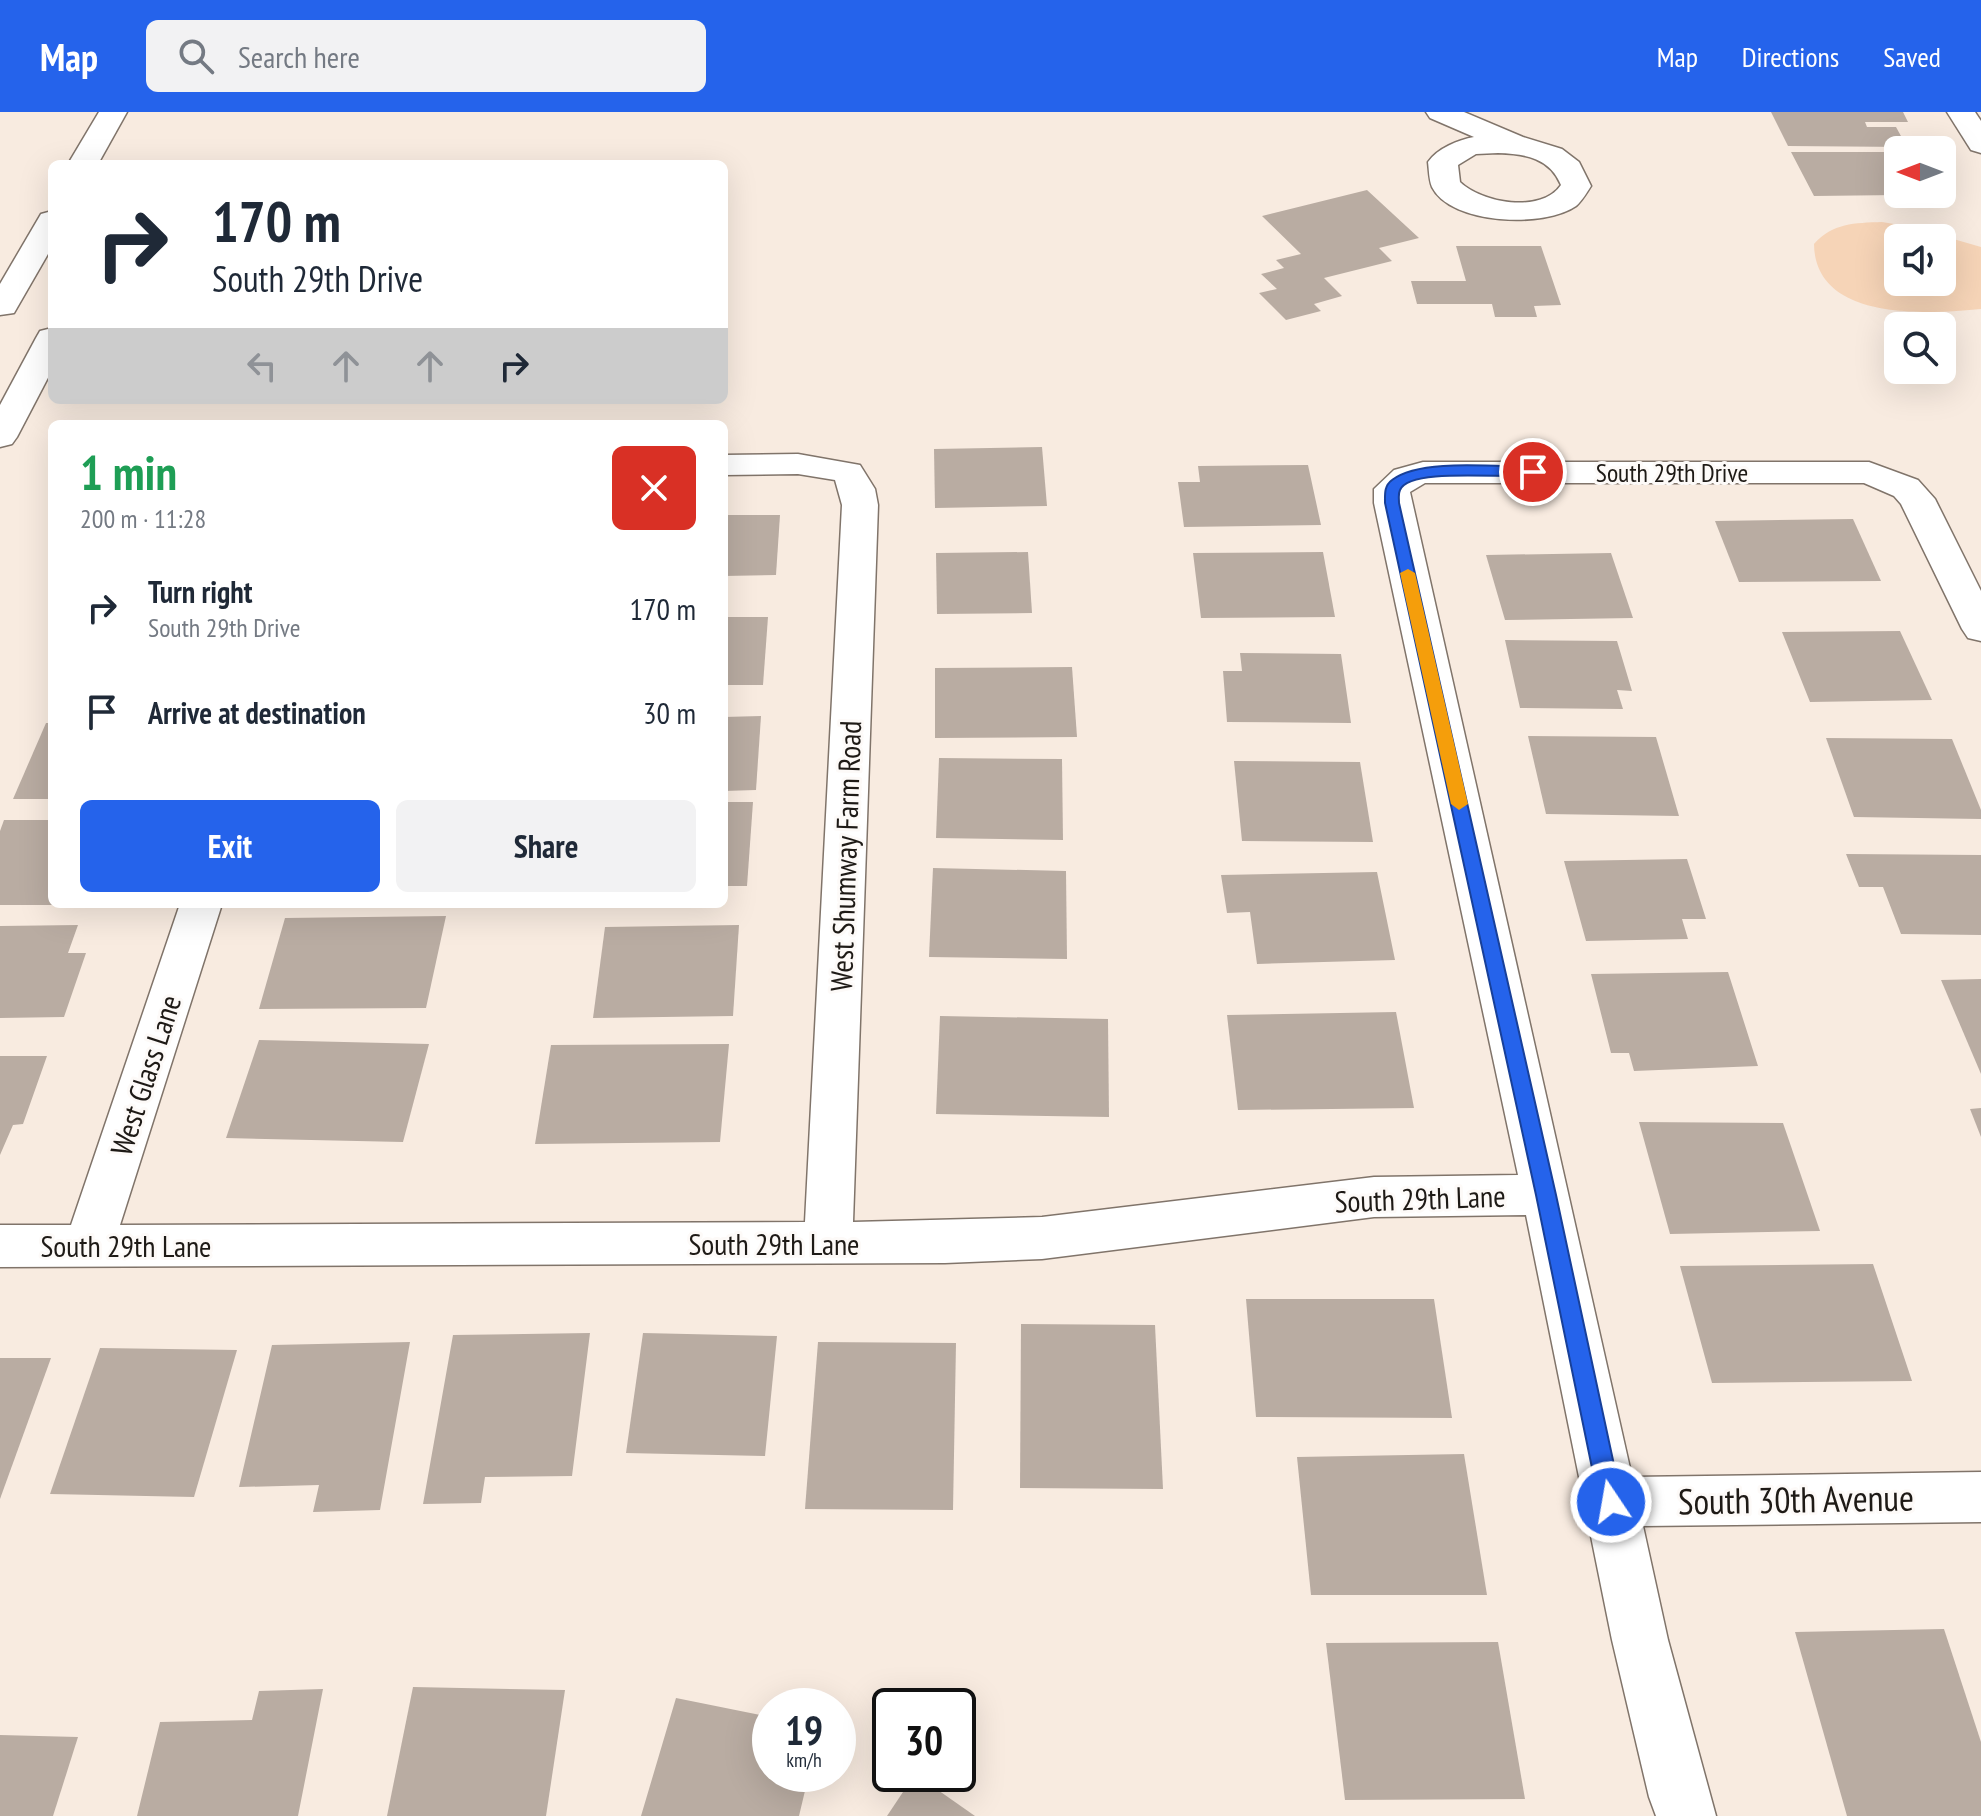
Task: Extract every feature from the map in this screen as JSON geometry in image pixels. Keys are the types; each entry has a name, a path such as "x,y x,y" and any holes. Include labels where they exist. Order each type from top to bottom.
{"street":[{"path":"85,160 113,112"},
{"path":"1430,112 1429,130 1444,184 1455,194 1494,210 1540,210 1559,205 1571,196 1577,186 1575,174 1550,154 1518,145 1440,112"},
{"path":"1961,112 1981,144"},
{"path":"1441,170 1443,162 1468,147 1518,145"},
{"path":"3,306 48,227"},
{"path":"0,437 48,346"},
{"name":"West Shumway Farm Road","path":"728,465 798,464 848,472 857,489 860,505 828,1243"},
{"name":"South 29th Drive","path":"1546,1195 1392,503 1392,489 1406,477 1438,472 1869,473 1906,488 1917,499 1981,629"},
{"name":"West Glass Lane","path":"89,1245 200,908"},
{"path":"1546,1195 1640,1640 1686,1816"},
{"name":"South 29th Lane","path":"0,1246 828,1243 1042,1238 1374,1197 1546,1195"},
{"name":"South 30th Avenue","path":"1611,1502 1981,1497"}],"shaded area":[{"path":"1882,222 1894,224 1884,224 1884,296 1956,296 1956,240 1981,247 1981,309 1933,312 1878,308 1853,300 1833,288 1819,269 1814,244 1836,228"}],"building":[{"path":"1771,112 1903,112 1908,122 1865,122 1867,127 1896,127 1901,136 1884,136 1884,147 1788,146"},
{"path":"1791,152 1884,152 1884,195 1814,196"},
{"path":"1367,190 1419,238 1379,248 1392,261 1324,278 1342,296 1314,304 1321,311 1286,320 1259,293 1277,289 1261,274 1284,268 1276,260 1301,254 1262,216"},
{"path":"1456,246 1541,246 1561,305 1534,306 1537,317 1495,317 1492,304 1417,304 1411,281 1466,281"},
{"path":"1042,447 1047,506 935,508 934,449"},
{"path":"1308,465 1321,525 1184,527 1178,482 1200,482 1198,466"},
{"path":"728,515 780,515 776,575 728,576"},
{"path":"1853,519 1881,581 1739,582 1715,521"},
{"path":"1028,552 1032,613 937,614 936,553"},
{"path":"1323,552 1335,617 1201,618 1193,553"},
{"path":"1611,553 1633,618 1505,620 1486,555"},
{"path":"728,617 768,617 763,685 728,685"},
{"path":"1900,631 1932,700 1810,702 1782,632"},
{"path":"1505,640 1617,641 1632,691 1617,690 1623,709 1520,708"},
{"path":"1240,653 1341,654 1351,723 1227,722 1223,671 1242,671"},
{"path":"1072,667 1077,737 935,738 935,668"},
{"path":"761,716 756,790 728,791 728,717"},
{"path":"46,723 48,723 48,799 13,799"},
{"path":"1528,736 1656,737 1679,816 1546,814"},
{"path":"1826,738 1952,739 1981,810 1981,819 1854,817"},
{"path":"939,758 1062,759 1063,840 936,838"},
{"path":"1234,761 1360,762 1373,842 1242,841"},
{"path":"728,802 753,802 747,886 728,886"},
{"path":"4,820 48,820 48,905 0,905 0,831"},
{"path":"1846,854 1981,855 1981,935 1901,934 1883,887 1859,887"},
{"path":"1687,859 1706,919 1682,919 1688,939 1586,941 1564,861"},
{"path":"933,868 1066,871 1067,959 929,957"},
{"path":"1377,872 1395,960 1257,964 1250,912 1227,913 1221,875"},
{"path":"446,916 426,1008 259,1009 285,918"},
{"path":"78,925 68,953 86,953 64,1017 0,1018 0,926"},
{"path":"739,925 733,1016 593,1018 605,927"},
{"path":"1728,972 1758,1066 1634,1071 1629,1053 1611,1053 1591,974"},
{"path":"1981,979 1981,1074 1941,980"},
{"path":"1396,1012 1414,1108 1238,1110 1227,1015"},
{"path":"940,1016 1108,1019 1109,1117 936,1114"},
{"path":"259,1040 429,1044 403,1142 226,1138"},
{"path":"729,1044 720,1142 535,1144 551,1045"},
{"path":"0,1056 47,1056 23,1124 13,1125 0,1155"},
{"path":"1981,1108 1981,1137 1970,1109"},
{"path":"1639,1122 1783,1123 1820,1231 1670,1234"},
{"path":"1873,1264 1912,1381 1712,1383 1680,1266"},
{"path":"1246,1299 1434,1299 1452,1418 1256,1417"},
{"path":"1021,1324 1155,1325 1163,1489 1020,1488"},
{"path":"590,1333 572,1476 485,1477 481,1503 423,1504 453,1335"},
{"path":"643,1333 777,1336 765,1456 626,1453"},
{"path":"410,1342 380,1510 313,1512 319,1485 239,1487 272,1345"},
{"path":"818,1342 956,1343 953,1510 805,1509"},
{"path":"100,1348 237,1350 194,1497 50,1494"},
{"path":"0,1358 51,1358 0,1499"},
{"path":"1464,1454 1487,1595 1311,1595 1297,1457"},
{"path":"1944,1629 1981,1742 1981,1816 1847,1816 1795,1632"},
{"path":"1498,1642 1525,1799 1345,1800 1326,1643"},
{"path":"413,1687 565,1690 546,1816 387,1816"},
{"path":"323,1689 298,1816 137,1816 160,1722 252,1720 259,1691"},
{"path":"676,1698 752,1713 752,1792 805,1792 799,1816 641,1816"},
{"path":"0,1735 78,1737 53,1816 0,1816"},
{"path":"903,1792 941,1792 975,1816 887,1816"}],"slow traffic":[{"path":"1408,573 1459,804"}],"route":[{"path":"1533,472 1423,472 1406,477 1392,489 1392,503 1611,1502"}]}
